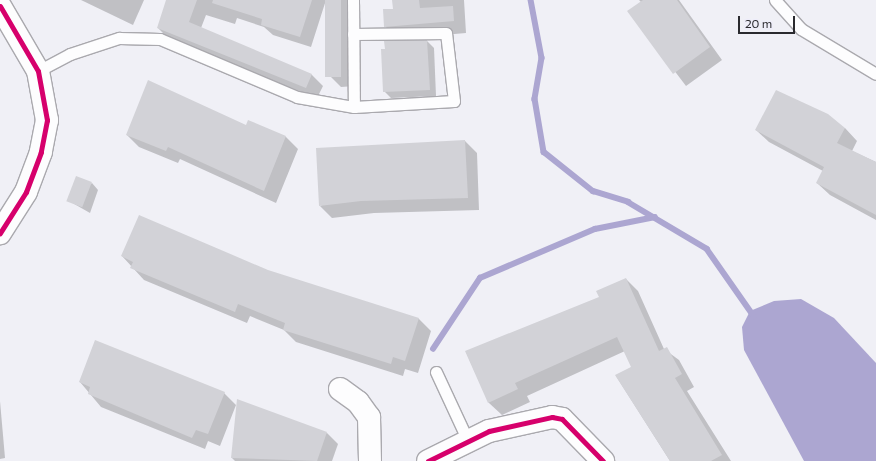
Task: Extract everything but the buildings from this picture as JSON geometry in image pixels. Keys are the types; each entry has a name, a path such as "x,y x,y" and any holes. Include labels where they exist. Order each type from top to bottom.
{"street":[{"path":"0,6 38,71 46,107 41,152 26,192 0,233"},
{"path":"340,389 358,402 369,417 370,461"},
{"path":"428,461 489,431 552,417 562,419 603,461"}],"lane":[{"path":"353,0 354,106"},
{"path":"776,0 801,29 876,74"},
{"path":"38,71 70,54 119,38 160,39 298,97 354,106 454,101 446,34 353,34"},
{"path":"436,372 468,441"}],"shaded area":[{"path":"801,299 834,318 876,363 876,461 804,461 744,350 742,327 750,311 774,301"}],"waterway":[{"path":"531,0 542,58 535,99 544,152 593,191 628,202 707,249 754,316"},
{"path":"433,349 480,278 595,229 655,217"}],"cycle path":[{"path":"0,6 38,71 47,120 41,152 26,192 0,233"},
{"path":"428,461 489,431 552,417 562,419 603,461"}]}
